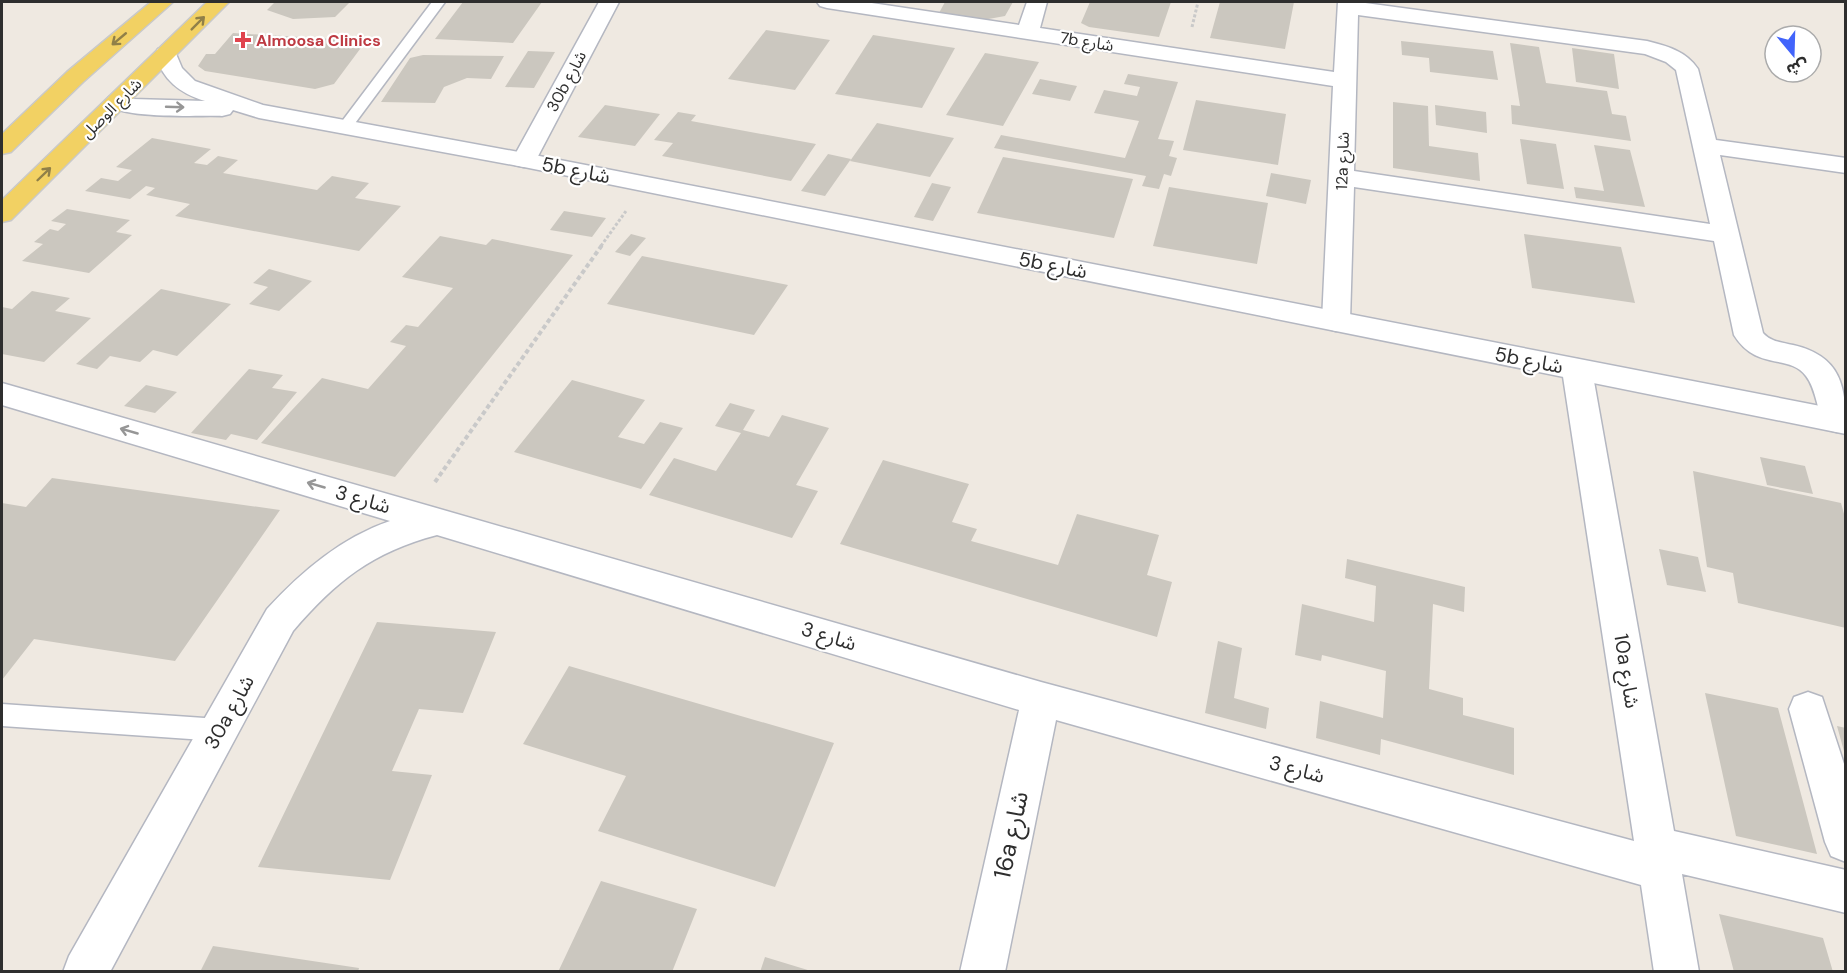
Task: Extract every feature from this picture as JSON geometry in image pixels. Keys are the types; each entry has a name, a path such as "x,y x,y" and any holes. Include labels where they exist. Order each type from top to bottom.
{"main road":[{"path":"2,147 75,77 163,2"},
{"path":"111,87 152,34 172,2"},
{"name":"شارع الوصل","path":"2,214 111,87 166,54 219,2"}],"street":[{"name":"30b شارع","path":"524,160 609,2"},
{"name":"7b شارع","path":"827,2 1346,81"},
{"path":"1028,32 1037,2"},
{"path":"1348,4 1658,51 1676,59 1687,69 1752,341 1760,347 1806,360 1815,366 1841,422"},
{"name":"12a شارع","path":"1336,321 1348,4"},
{"name":"5b شارع","path":"166,54 171,70 187,86 260,111 524,160 1841,422"},
{"name":"5b شارع","path":"111,87 150,107 260,111"},
{"path":"1705,146 1845,166"},
{"path":"1341,177 1726,235"},
{"name":"10a شارع","path":"1577,370 1677,972"},
{"name":"شارع 3","path":"2,394 1041,699 1658,858 1845,892"},
{"name":"30a شارع","path":"85,972 280,620 302,594 357,551 426,517"},
{"name":"16a شارع","path":"982,972 1041,699"},
{"path":"1808,709 1845,842"}],"lane":[{"path":"345,127 438,2"},
{"path":"2,715 219,730"}],"path":[{"path":"426,517 646,184"}],"building":[{"path":"275,2 350,2 335,17 293,19 267,10"},
{"path":"463,2 542,2 513,43 435,39"},
{"path":"945,2 1013,2 1005,16 983,20 939,13"},
{"path":"1090,2 1171,2 1159,37 1089,27 1081,23"},
{"path":"1220,2 1294,2 1285,49 1210,38"},
{"path":"766,30 830,40 795,90 728,79"},
{"path":"233,33 366,41 334,84 315,89 205,71 198,66 206,54 215,54"},
{"path":"873,35 955,48 922,108 835,94"},
{"path":"1401,41 1493,51 1498,80 1430,72 1429,58 1402,55"},
{"path":"1510,43 1539,47 1546,83 1607,91 1612,114 1626,116 1631,141 1512,124 1511,105 1520,106"},
{"path":"1572,48 1614,54 1619,89 1576,82"},
{"path":"528,51 555,52 534,88 505,87"},
{"path":"985,53 1039,62 1003,126 946,115"},
{"path":"423,55 504,56 491,79 467,78 444,87 435,103 381,102 410,58"},
{"path":"1128,74 1178,82 1158,139 1174,141 1169,156 1177,158 1171,176 1164,174 1159,189 1142,186 1146,176 994,148 1001,135 1125,158 1139,121 1094,113 1104,90 1137,96 1140,87 1124,84"},
{"path":"1040,79 1077,86 1070,101 1032,94"},
{"path":"1196,100 1286,114 1278,165 1183,150"},
{"path":"1393,102 1428,106 1429,146 1478,153 1480,181 1393,168"},
{"path":"605,105 660,114 635,146 578,137"},
{"path":"1435,105 1486,112 1487,133 1436,125"},
{"path":"678,112 696,115 691,121 816,144 791,181 662,156 673,143 654,140"},
{"path":"877,123 954,138 930,177 850,161"},
{"path":"152,138 211,149 194,163 207,165 218,156 238,160 223,173 317,190 332,176 369,183 355,198 401,206 359,251 175,216 190,204 146,195 155,188 146,186 130,199 85,191 101,178 118,181 132,170 116,167"},
{"path":"1520,139 1556,144 1564,189 1527,184"},
{"path":"1594,145 1630,150 1645,207 1576,198 1574,187 1604,191"},
{"path":"828,154 851,159 825,196 801,191"},
{"path":"1003,157 1133,179 1114,238 977,213"},
{"path":"1271,173 1311,180 1306,204 1266,196"},
{"path":"932,183 951,187 933,221 914,217"},
{"path":"1169,187 1268,203 1257,264 1153,246"},
{"path":"67,209 130,220 116,232 132,235 89,273 22,261 43,244 34,242 50,229 58,231 66,224 51,221"},
{"path":"564,211 606,218 592,237 550,230"},
{"path":"631,234 646,238 630,256 615,252"},
{"path":"1524,234 1621,247 1635,303 1532,288"},
{"path":"440,236 486,245 492,239 573,255 395,477 261,443 322,378 368,389 406,346 390,342 406,325 418,327 453,288 402,277"},
{"path":"642,256 788,285 754,335 607,304"},
{"path":"269,269 312,281 279,311 249,304 268,287 253,283"},
{"path":"161,289 231,304 177,356 153,350 140,362 110,356 97,369 76,364"},
{"path":"32,291 70,298 55,311 91,318 44,362 2,354 2,307 12,309"},
{"path":"249,369 283,375 272,388 297,392 257,440 231,434 226,440 191,433"},
{"path":"572,380 645,400 618,437 644,444 660,422 683,428 641,489 514,452"},
{"path":"146,385 177,392 155,413 124,406"},
{"path":"730,403 755,410 743,430 769,437 782,415 829,428 796,485 818,491 792,538 649,495 674,458 716,471 741,433 715,426"},
{"path":"1760,457 1805,466 1813,494 1767,485"},
{"path":"883,460 969,484 952,522 977,529 971,541 1058,565 1077,514 1159,535 1147,575 1172,582 1157,637 840,544"},
{"path":"1693,471 1841,503 1846,521 1846,628 1738,603 1733,573 1707,567"},
{"path":"52,478 280,510 175,661 34,639 2,680 2,503 26,507"},
{"path":"1659,549 1698,557 1706,592 1667,585"},
{"path":"1347,559 1465,587 1464,612 1433,604 1429,689 1463,698 1463,715 1514,728 1514,775 1381,739 1380,755 1316,738 1320,701 1383,718 1386,671 1322,655 1321,661 1295,655 1302,604 1374,622 1376,586 1345,578"},
{"path":"377,622 496,632 463,713 419,709 392,771 432,775 390,880 258,867"},
{"path":"1218,641 1242,648 1234,698 1269,708 1266,729 1205,713"},
{"path":"569,666 834,743 775,887 598,831 626,776 523,744"},
{"path":"1705,693 1778,708 1817,854 1736,836"},
{"path":"1837,726 1846,728 1846,755 1845,755"},
{"path":"601,881 697,909 672,972 558,972"},
{"path":"1719,914 1823,938 1833,972 1734,972"},
{"path":"213,946 359,968 358,972 200,972"},
{"path":"765,957 811,971 811,972 760,972"}],"place":[{"name":"Almoosa Clinics","path":"243,40"}]}
